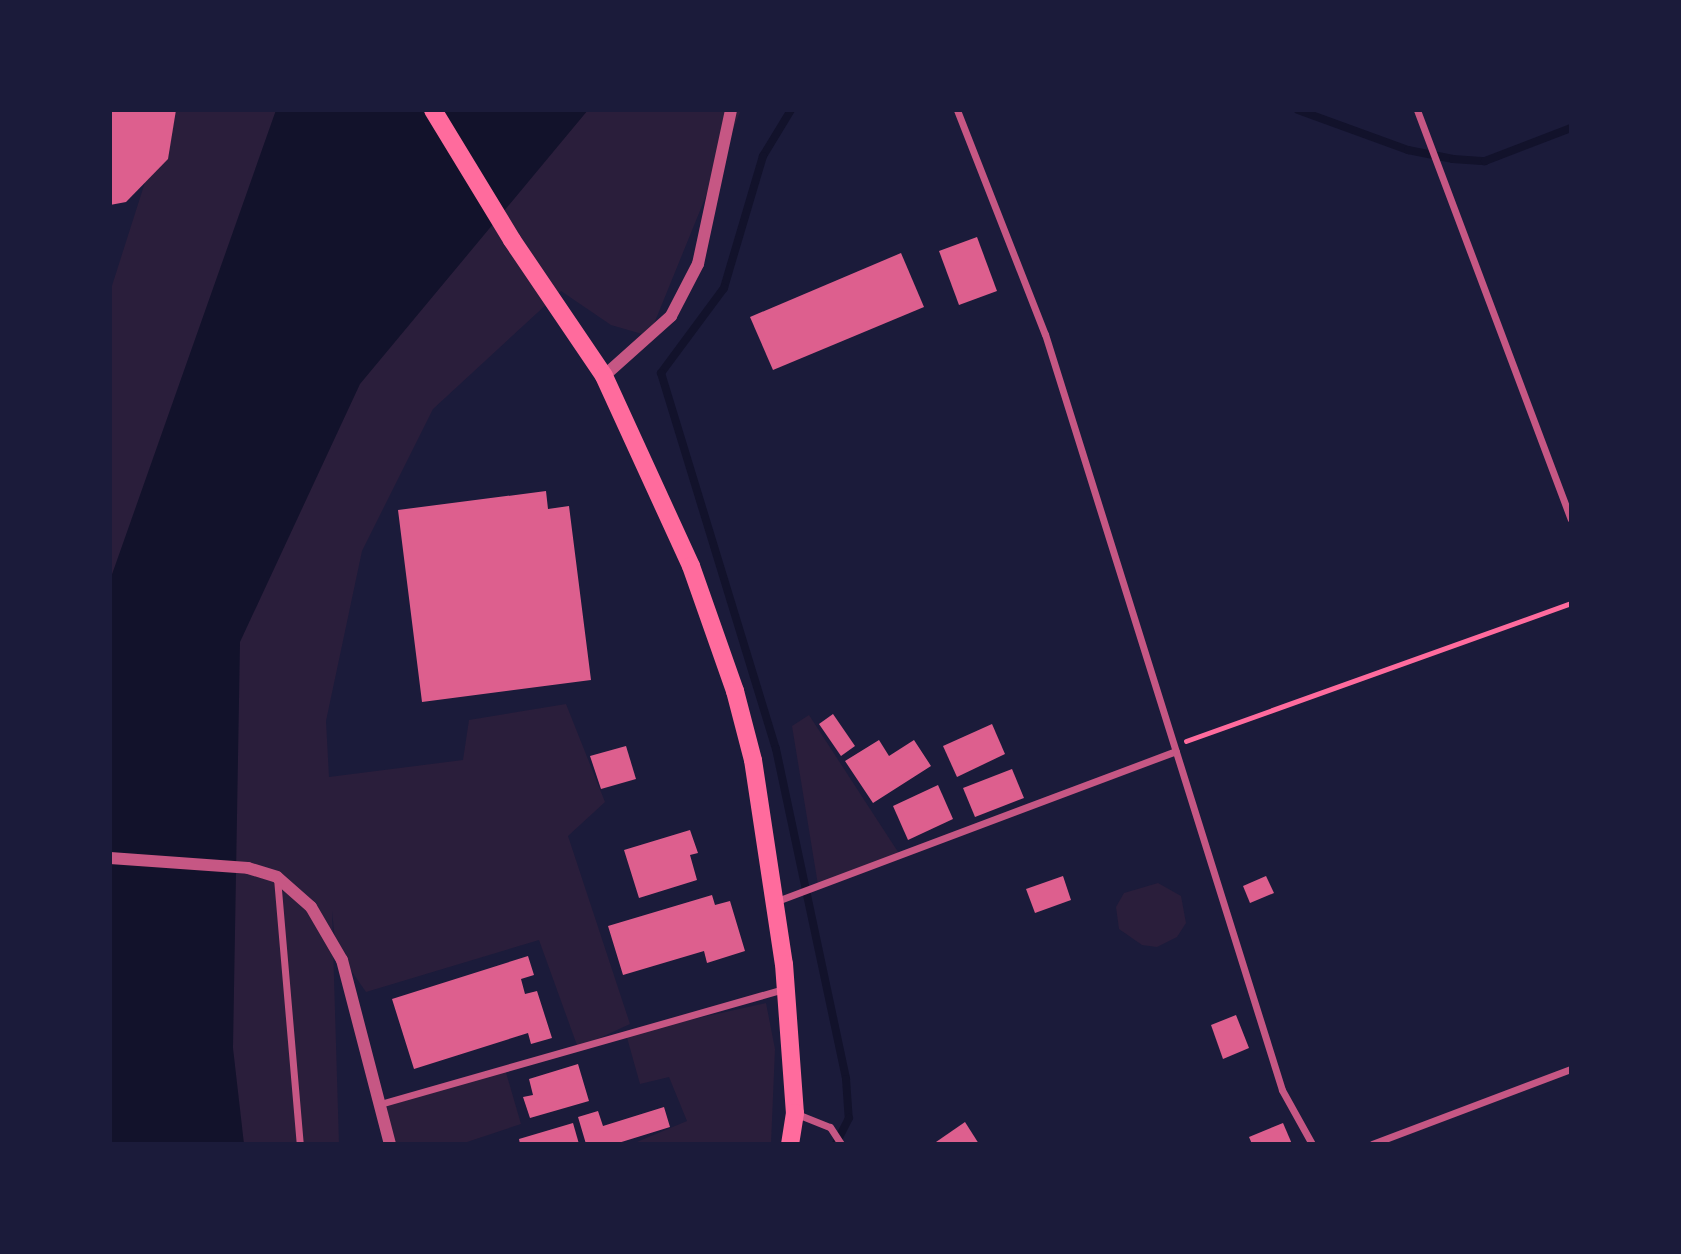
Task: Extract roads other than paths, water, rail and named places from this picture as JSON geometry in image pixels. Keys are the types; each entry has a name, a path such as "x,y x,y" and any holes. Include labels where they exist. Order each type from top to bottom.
{"main road":[{"path":"433,110 512,240 604,376 691,566 736,691 753,760 787,988 795,1113 790,1144"}],"street":[{"path":"604,376 671,316 698,264 731,110"},
{"path":"957,110 1045,334 1282,1090 1312,1144"},
{"path":"1417,110 1571,519"},
{"path":"776,901 1175,748"},
{"path":"110,858 248,867 277,877 311,907 342,960 390,1144"},
{"path":"277,877 299,1144"},
{"path":"380,1104 787,988"},
{"path":"1372,1144 1571,1069"},
{"path":"795,1113 830,1127 841,1144"}],"waterway":[{"path":"791,110 763,156 724,288 661,373 776,749 846,1079 849,1118 836,1144"},
{"path":"1298,110 1408,150 1453,159 1485,161 1571,128"}]}
